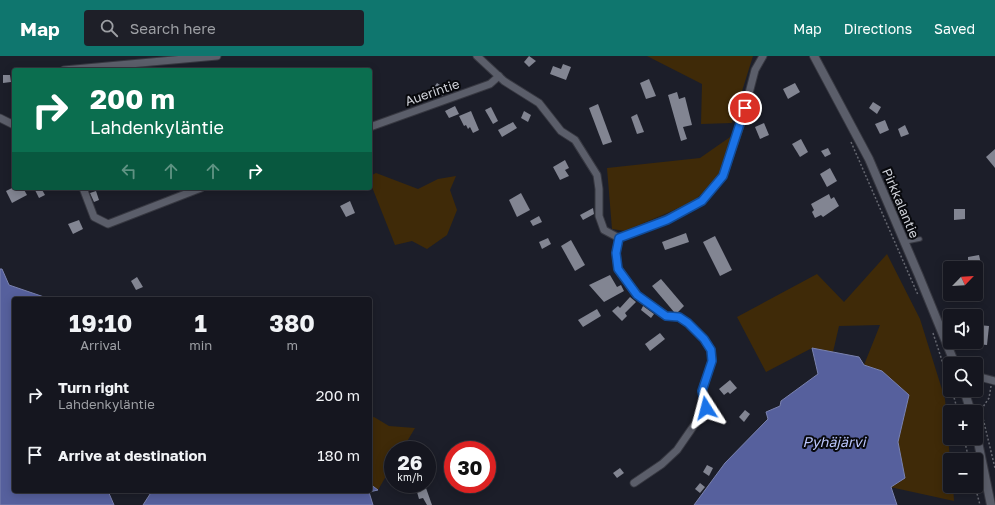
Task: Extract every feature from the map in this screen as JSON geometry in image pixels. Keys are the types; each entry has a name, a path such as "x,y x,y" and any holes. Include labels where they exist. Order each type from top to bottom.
{"street":[{"path":"86,68 217,56"},
{"path":"477,56 499,76 539,104 561,131 575,140 597,175 599,189 599,216 604,230 619,238 667,220 702,201 723,176 742,120 756,70 763,56"},
{"name":"Pirkkalantie","path":"814,56 869,159 952,357"},
{"name":"Auerintie","path":"372,126 490,84 499,76"},
{"path":"0,118 12,124"},
{"path":"84,190 94,217 108,224 197,190"},
{"path":"619,238 616,253 618,269 637,295 666,316 679,317 688,323 704,339 711,350 712,361 702,391 706,408 677,450 662,464 634,483"},
{"path":"983,378 993,381"},
{"path":"979,445 991,505"}],"lane":[{"path":"904,242 920,239"}],"path":[{"path":"849,139 918,295"},
{"path":"931,327 943,364"},
{"path":"993,381 989,398 981,410 995,468"},
{"path":"977,493 980,505"}],"shaded area":[{"path":"647,56 753,56 732,123 701,124 702,84"},
{"path":"733,135 719,177 693,202 625,231 612,229 607,168 700,158"},
{"path":"376,173 418,189 438,179 456,176 450,190 457,210 447,235 427,249 412,241 395,245 372,187 372,175"},
{"path":"887,254 920,319 943,393 943,397 945,399 945,405 943,405 943,445 949,445 949,453 943,453 943,493 953,493 954,501 890,487 905,478 898,442 909,395 882,371 864,365 880,325 839,326 833,352 812,348 766,372 737,317 817,274 844,302"},
{"path":"374,417 389,426 415,428 407,441 384,441 384,480 378,490 372,486 372,418"}],"water":[{"path":"0,269 2,269 9,285 44,297 12,297 12,493 109,493 114,505 0,505"},
{"name":"Pyhäjärvi","path":"812,348 859,357 864,365 882,371 909,395 898,442 905,478 891,487 897,505 694,505 725,463 768,419 766,412 780,406 781,401 818,374"},
{"path":"372,486 378,490 372,491"},
{"path":"151,493 369,493 373,505 143,505"}],"building":[{"path":"529,56 536,61 529,67 524,62"},
{"path":"563,64 571,67 566,80 550,74 553,66 561,69"},
{"path":"3,75 10,75 11,82 3,83"},
{"path":"649,79 656,96 646,99 640,83"},
{"path":"437,83 447,90 443,96 433,89"},
{"path":"795,83 800,92 788,99 783,89"},
{"path":"677,92 679,99 685,97 692,125 683,127 687,139 681,141 668,95"},
{"path":"873,102 881,107 877,114 869,108"},
{"path":"598,104 612,142 603,145 589,108"},
{"path":"455,106 459,114 449,118 445,111"},
{"path":"491,107 498,121 493,124 485,110"},
{"path":"471,111 479,130 473,133 470,127 468,129 466,125 464,126 459,116"},
{"path":"524,111 531,115 528,122 521,118"},
{"path":"637,114 644,132 637,134 631,117"},
{"path":"885,120 889,130 880,134 875,124"},
{"path":"513,122 517,128 502,137 498,130"},
{"path":"764,123 769,135 760,139 755,127"},
{"path":"905,125 909,134 901,137 898,129"},
{"path":"801,139 808,152 800,157 792,144"},
{"path":"828,148 831,154 825,157 821,151"},
{"path":"995,149 995,168 986,157"},
{"path":"565,160 569,168 565,170 569,176 560,180 553,167"},
{"path":"830,168 837,181 827,187 820,174"},
{"path":"12,188 12,190 24,190 27,195 12,203 6,191"},
{"path":"35,190 42,190 45,195 39,198"},
{"path":"96,191 99,200 94,202 90,193"},
{"path":"521,193 530,210 517,217 509,200"},
{"path":"829,194 831,199 834,197 839,206 823,217 821,215 815,218 812,212 814,210 811,204"},
{"path":"350,201 355,213 346,217 340,206"},
{"path":"593,208 594,214 583,220 580,215"},
{"path":"954,209 965,209 965,219 954,220"},
{"path":"539,216 542,222 533,226 530,221"},
{"path":"79,220 83,229 73,234 68,224"},
{"path":"686,233 689,242 665,250 662,242"},
{"path":"715,236 732,270 720,276 703,242"},
{"path":"548,238 551,244 542,249 539,242"},
{"path":"571,240 585,265 575,271 561,246"},
{"path":"979,255 980,261 968,261 968,257"},
{"path":"610,275 617,287 621,285 624,291 604,302 589,285"},
{"path":"137,277 143,287 136,290 131,281"},
{"path":"661,279 684,306 678,312 674,312 652,286"},
{"path":"630,297 636,302 625,313 627,316 622,321 612,311 618,306 620,308"},
{"path":"643,306 654,314 651,318 641,310"},
{"path":"597,309 601,316 583,327 578,320"},
{"path":"983,325 989,326 987,345 983,345"},
{"path":"660,333 665,339 650,351 645,344"},
{"path":"730,380 737,388 730,394 728,392 724,395 719,389"},
{"path":"745,410 750,414 744,422 739,417"},
{"path":"707,465 713,468 709,476 703,472"},
{"path":"620,468 624,473 617,478 613,473"},
{"path":"700,483 705,487 700,493 695,489"},
{"path":"417,493 428,493 432,505 427,505 423,498 419,499"}],"route":[{"path":"706,408 706,402 702,391 712,361 711,350 704,339 688,323 679,317 666,316 637,295 618,269 616,253 619,238 667,220 702,201 723,176 745,108"}]}
